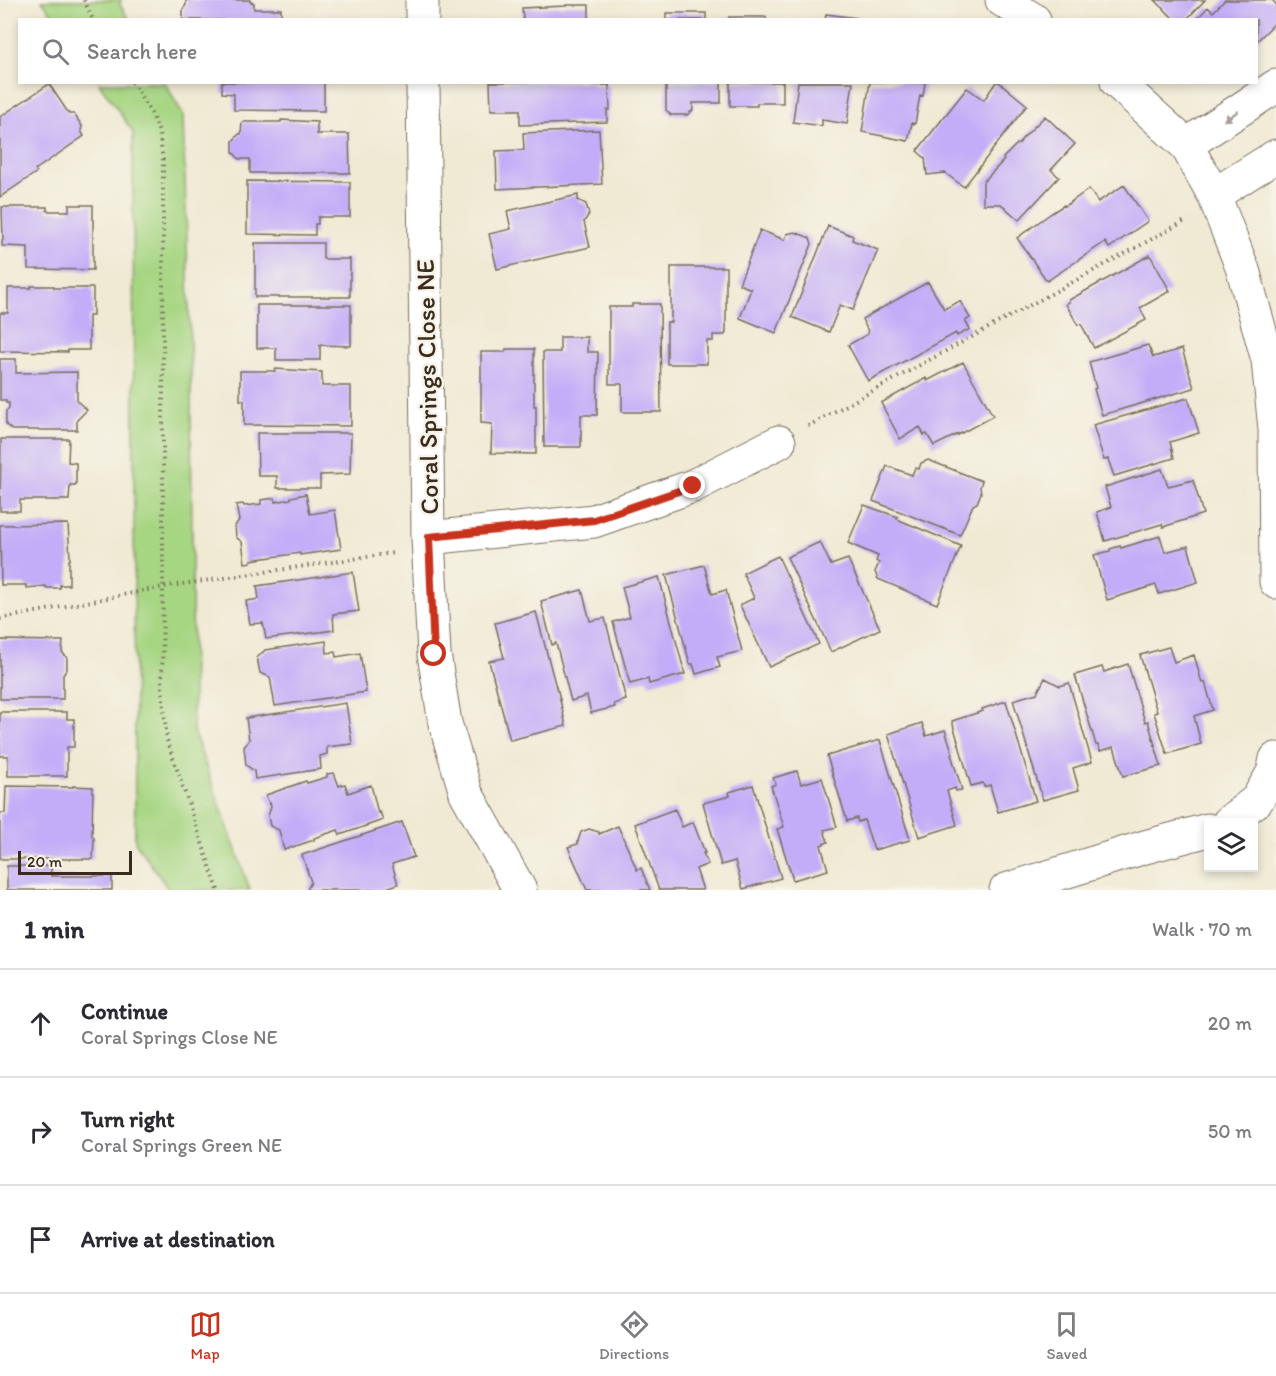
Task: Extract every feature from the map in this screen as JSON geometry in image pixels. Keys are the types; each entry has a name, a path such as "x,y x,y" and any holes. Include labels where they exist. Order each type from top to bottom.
{"street":[{"path":"422,0 422,18"},
{"path":"1002,0 1031,18"},
{"name":"Coral Springs Close NE","path":"423,84 429,537 434,654 445,723 466,793 520,890"},
{"path":"1119,84 1186,145 1214,195 1243,270 1268,360 1275,429 1276,582"},
{"path":"1186,145 1276,86"},
{"path":"1214,195 1276,156"},
{"path":"429,537 594,520 693,486 779,442"},
{"path":"1234,818 1257,800 1273,773 1276,759"},
{"path":"1006,890 1204,831"}],"path":[{"path":"84,0 92,18"},
{"path":"133,84 151,113 159,132 163,160 162,687 167,740 218,890"},
{"path":"779,442 1185,221"},
{"path":"0,619 163,587 393,553"}],"green space":[{"path":"42,0 121,0 120,5 128,18 54,18"},
{"path":"100,84 166,84 183,115 191,373 193,730 250,890 169,890 135,842 133,132"}],"building":[{"path":"186,0 250,0 254,3 254,9 281,9 281,18 183,18 183,9"},
{"path":"1155,0 1205,0 1188,18 1173,18"},
{"path":"1225,0 1272,0 1276,4 1276,22 1258,40 1258,18 1198,18 1208,7 1213,12"},
{"path":"589,5 589,18 523,18 522,8"},
{"path":"666,13 706,13 706,18 666,18"},
{"path":"826,14 857,18 825,18"},
{"path":"729,17 766,17 766,18"},
{"path":"49,84 69,114 74,114 82,126 81,131 84,136 0,197 0,117"},
{"path":"222,84 324,84 324,111 234,110 234,94 222,93"},
{"path":"490,84 609,85 610,110 607,110 607,122 520,125 520,110 491,110"},
{"path":"666,84 721,84 721,103 693,103 693,110 687,115 671,115 666,110"},
{"path":"730,84 783,84 783,103 730,106"},
{"path":"798,84 853,84 847,124 822,120 822,126 793,122"},
{"path":"870,84 925,84 923,96 920,95 915,124 912,123 908,141 862,132"},
{"path":"995,84 1001,84 1027,105 964,187 945,173 927,175 925,158 917,151 967,88 984,100"},
{"path":"1045,116 1075,144 1051,170 1059,177 1019,220 1001,204 983,204 983,182 1004,160 1003,158"},
{"path":"281,120 317,122 317,134 349,134 350,173 250,173 250,159 239,159 233,152 233,141 241,134 242,122 281,122"},
{"path":"599,130 602,184 497,189 496,151 524,150 523,133"},
{"path":"247,181 350,182 350,217 318,217 318,224 315,224 315,235 247,234"},
{"path":"1124,185 1148,221 1109,248 1105,242 1047,281 1017,238 1089,189 1098,202"},
{"path":"578,195 578,200 586,204 589,214 584,222 590,247 497,269 489,234 511,229 507,211"},
{"path":"69,205 93,205 93,270 28,269 28,247 2,246 2,207 47,207 47,211 69,211"},
{"path":"828,226 853,236 852,240 878,250 853,310 840,305 829,332 792,317"},
{"path":"760,230 785,240 787,234 795,232 810,238 812,244 776,333 740,318 751,289 739,284"},
{"path":"255,243 323,243 323,259 350,259 350,297 255,297"},
{"path":"1150,255 1170,291 1140,308 1146,320 1094,348 1081,324 1078,325 1066,304 1069,300"},
{"path":"671,267 726,267 726,332 725,335 713,335 713,341 707,341 707,364 667,364 667,322 671,322"},
{"path":"928,282 944,309 960,301 970,318 965,321 970,329 957,336 956,333 868,381 848,345 868,334 862,319"},
{"path":"31,286 93,288 93,316 89,316 89,350 0,351 0,313 8,313 8,288 31,288"},
{"path":"632,304 660,304 661,412 622,412 622,384 609,384 609,307 632,307"},
{"path":"257,305 351,305 351,346 320,345 320,360 276,360 276,348 257,348"},
{"path":"560,337 587,337 587,352 598,352 597,415 581,415 581,447 544,447 543,352 560,352"},
{"path":"1148,345 1153,357 1182,349 1194,388 1102,415 1089,362"},
{"path":"506,349 534,349 536,454 491,453 492,424 481,423 481,352 505,352"},
{"path":"0,359 16,359 16,373 77,372 77,401 87,410 77,420 77,430 12,430 6,425 6,411 9,403 6,403 6,400 0,400"},
{"path":"963,362 993,416 934,446 920,427 900,439 881,403 926,378 927,381"},
{"path":"275,369 322,372 322,386 351,386 351,426 244,425 244,400 240,400 240,371 275,371"},
{"path":"1188,398 1199,433 1170,442 1174,458 1114,476 1108,459 1104,460 1093,425"},
{"path":"257,433 351,433 350,474 320,475 320,488 277,488 277,476 258,476"},
{"path":"1,439 69,439 68,462 76,463 76,485 70,485 69,500 20,500 20,511 0,511"},
{"path":"928,460 982,481 977,503 973,505 960,535 873,501 887,466 912,475 915,468 919,469 921,463"},
{"path":"1162,469 1168,486 1193,480 1203,514 1163,527 1162,524 1105,541 1097,512 1111,507 1105,487"},
{"path":"306,494 310,514 335,510 341,549 251,560 245,563 242,542 236,537 235,526 239,520 236,505 261,504 261,500 275,498 275,502"},
{"path":"864,505 898,517 897,519 961,546 937,604 878,579 875,572 879,563 876,561 878,556 848,543"},
{"path":"68,524 69,585 60,585 60,588 46,588 46,586 26,588 26,585 1,585 0,525"},
{"path":"1160,536 1165,552 1188,546 1198,582 1159,594 1156,585 1107,600 1094,555"},
{"path":"820,542 831,565 848,559 880,629 831,652 787,557"},
{"path":"778,556 819,644 769,667 740,605 754,598 743,573"},
{"path":"704,565 712,594 726,590 742,651 717,657 720,667 696,674 693,664 690,664 666,575"},
{"path":"353,572 359,611 333,614 334,630 266,639 263,623 250,624 246,601 259,599 257,586"},
{"path":"659,577 685,674 649,684 648,679 630,684 613,622 630,617 622,587"},
{"path":"582,590 590,621 605,618 626,700 614,704 615,707 591,713 587,696 571,701 556,643 552,645 541,601"},
{"path":"536,612 566,726 510,740 489,661 504,658 495,623"},
{"path":"0,640 63,641 62,652 67,658 67,669 63,675 63,699 0,699"},
{"path":"326,641 327,653 335,652 336,657 360,653 366,692 275,706 270,677 260,673 257,658 265,650"},
{"path":"1169,647 1174,662 1194,655 1213,710 1194,716 1201,744 1167,754 1140,655"},
{"path":"1128,664 1161,766 1123,776 1114,747 1100,751 1096,745 1075,675 1102,667 1104,672"},
{"path":"1045,678 1060,686 1069,683 1092,762 1073,768 1079,790 1043,800 1013,700 1037,693"},
{"path":"1006,701 1036,801 998,812 990,785 984,787 983,783 971,786 952,721"},
{"path":"346,703 352,744 327,747 327,754 320,756 321,769 255,779 254,771 246,765 244,747 249,740 246,718"},
{"path":"0,712 67,712 67,719 74,719 74,747 67,747 67,776 8,776 8,756 0,756"},
{"path":"922,723 926,736 945,730 962,790 956,791 955,788 947,791 957,825 919,837 888,734"},
{"path":"880,740 910,840 874,850 864,820 858,822 857,818 847,821 827,756"},
{"path":"797,771 801,784 822,778 837,827 824,830 828,842 821,845 828,870 793,880 777,829 784,827 771,786 776,784 773,778"},
{"path":"334,773 339,786 345,784 348,793 371,785 378,813 380,812 383,820 340,835 338,830 284,850 279,830 270,826 268,816 271,807 266,795"},
{"path":"753,785 781,878 743,889 735,861 721,865 703,803 730,796 729,792"},
{"path":"6,786 93,787 93,859 0,859 0,813 5,813"},
{"path":"675,809 682,827 693,822 705,853 703,853 708,864 696,869 703,890 659,890 635,824"},
{"path":"402,822 414,857 392,864 398,884 381,890 307,890 311,882 302,855"},
{"path":"618,826 637,870 641,868 650,890 587,890 568,847 578,844 581,832 589,829 599,834"},
{"path":"7,866 51,866 51,876 112,876 112,890 7,890"}],"route":[{"path":"434,654 429,537 594,520 693,486"}]}
